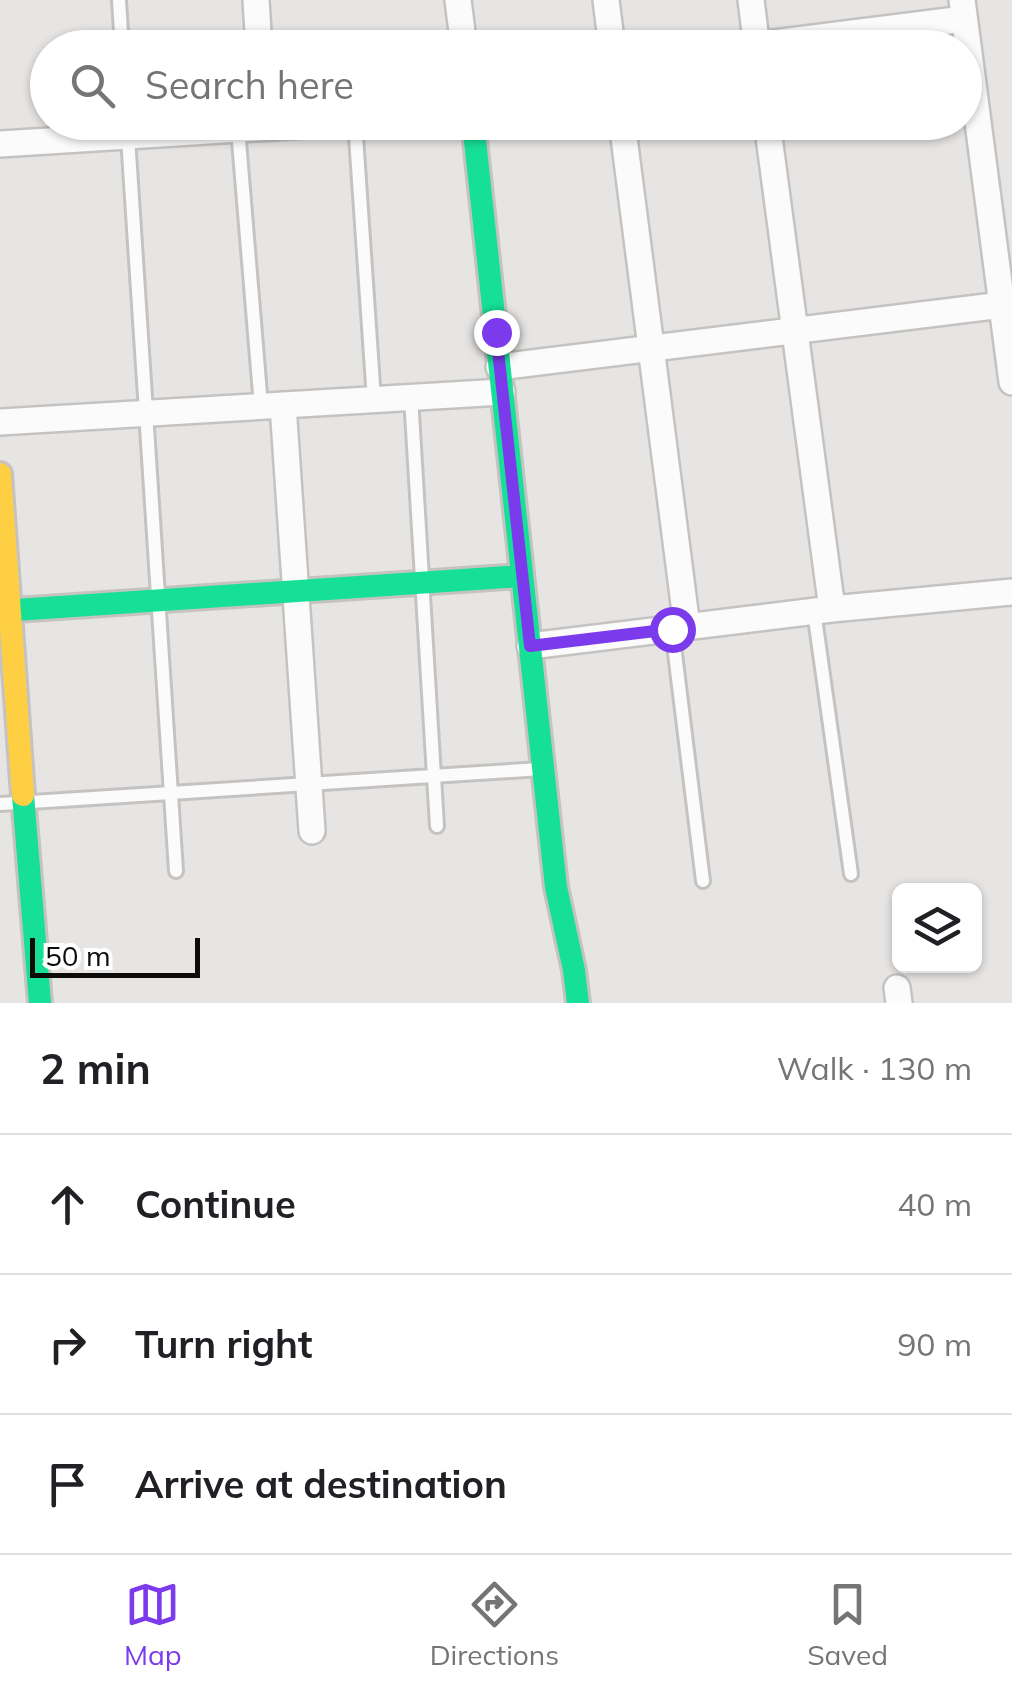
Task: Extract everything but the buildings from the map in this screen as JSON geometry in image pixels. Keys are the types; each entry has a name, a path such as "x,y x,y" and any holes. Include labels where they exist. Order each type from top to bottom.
{"street":[{"path":"256,0 258,30"},
{"path":"458,0 462,30"},
{"path":"606,0 610,30"},
{"path":"750,30 751,0"},
{"path":"842,30 963,9"},
{"path":"982,124 1004,257 1002,304 1012,382"},
{"path":"0,144 34,140"},
{"path":"475,140 556,887 578,1003"},
{"path":"624,140 652,348 680,628"},
{"path":"769,140 795,330 823,610"},
{"path":"0,422 411,397 652,348 1002,304"},
{"path":"272,406 296,592 312,831"},
{"path":"0,474 12,803 40,1003"},
{"path":"5,611 522,576"},
{"path":"530,646 823,610 1012,592"}],"lane":[{"path":"118,0 120,30"},
{"path":"128,140 176,871"},
{"path":"239,140 272,406"},
{"path":"355,140 374,400"},
{"path":"411,397 437,826"},
{"path":"823,610 851,874"},
{"path":"680,628 703,881"},
{"path":"12,803 543,768"}],"traffic: fast":[{"path":"475,140 556,887 578,1003"},
{"path":"0,611 522,576"},
{"path":"23,795 40,1003"}],"traffic: slow":[{"path":"0,474 23,795"}],"route":[{"path":"496,332 530,646 672,629"}]}
